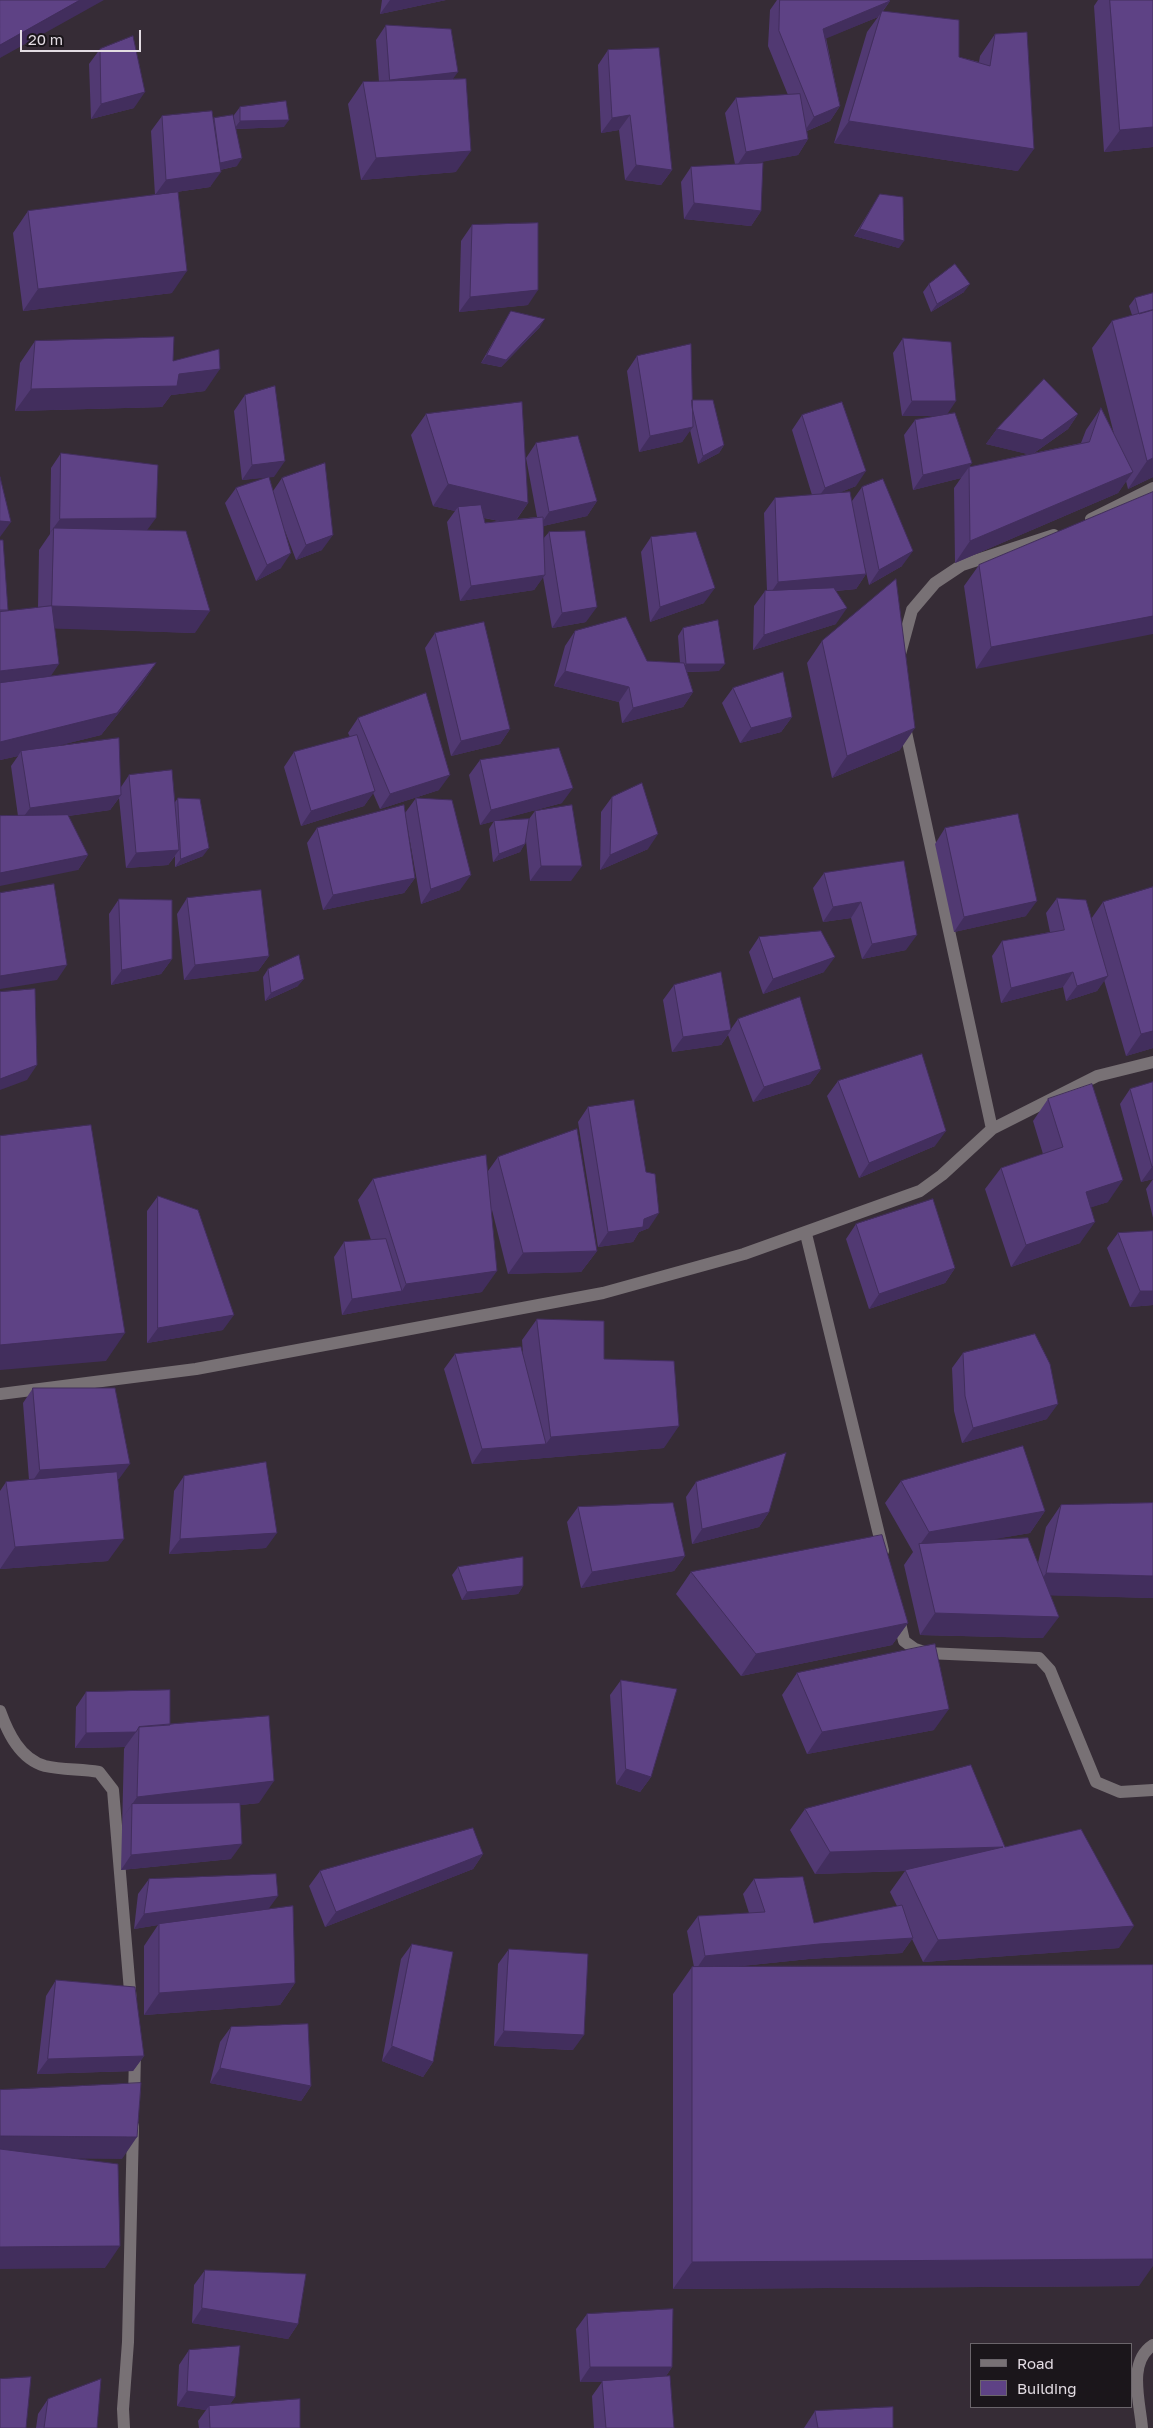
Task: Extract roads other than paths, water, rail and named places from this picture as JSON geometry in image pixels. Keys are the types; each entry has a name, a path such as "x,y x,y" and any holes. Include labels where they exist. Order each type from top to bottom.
{"street":[{"path":"900,669 900,651 912,610 935,583 962,565 1075,527 1153,488"},
{"path":"902,714 992,1129"},
{"path":"0,1394 196,1369 603,1294 744,1254 806,1234 920,1190 942,1175 992,1129 1097,1076 1153,1062"},
{"path":"806,1234 886,1564"},
{"path":"895,1602 904,1641 915,1649 927,1653 1039,1658 1050,1670 1096,1782 1120,1792 1153,1790"},
{"path":"0,1711 10,1737 25,1754 44,1766 99,1772 113,1790 132,2021"},
{"path":"124,2428 123,2409 128,2342 130,2091 134,2041"},
{"path":"1142,2428 1137,2377 1138,2362 1144,2351 1153,2345"}]}
